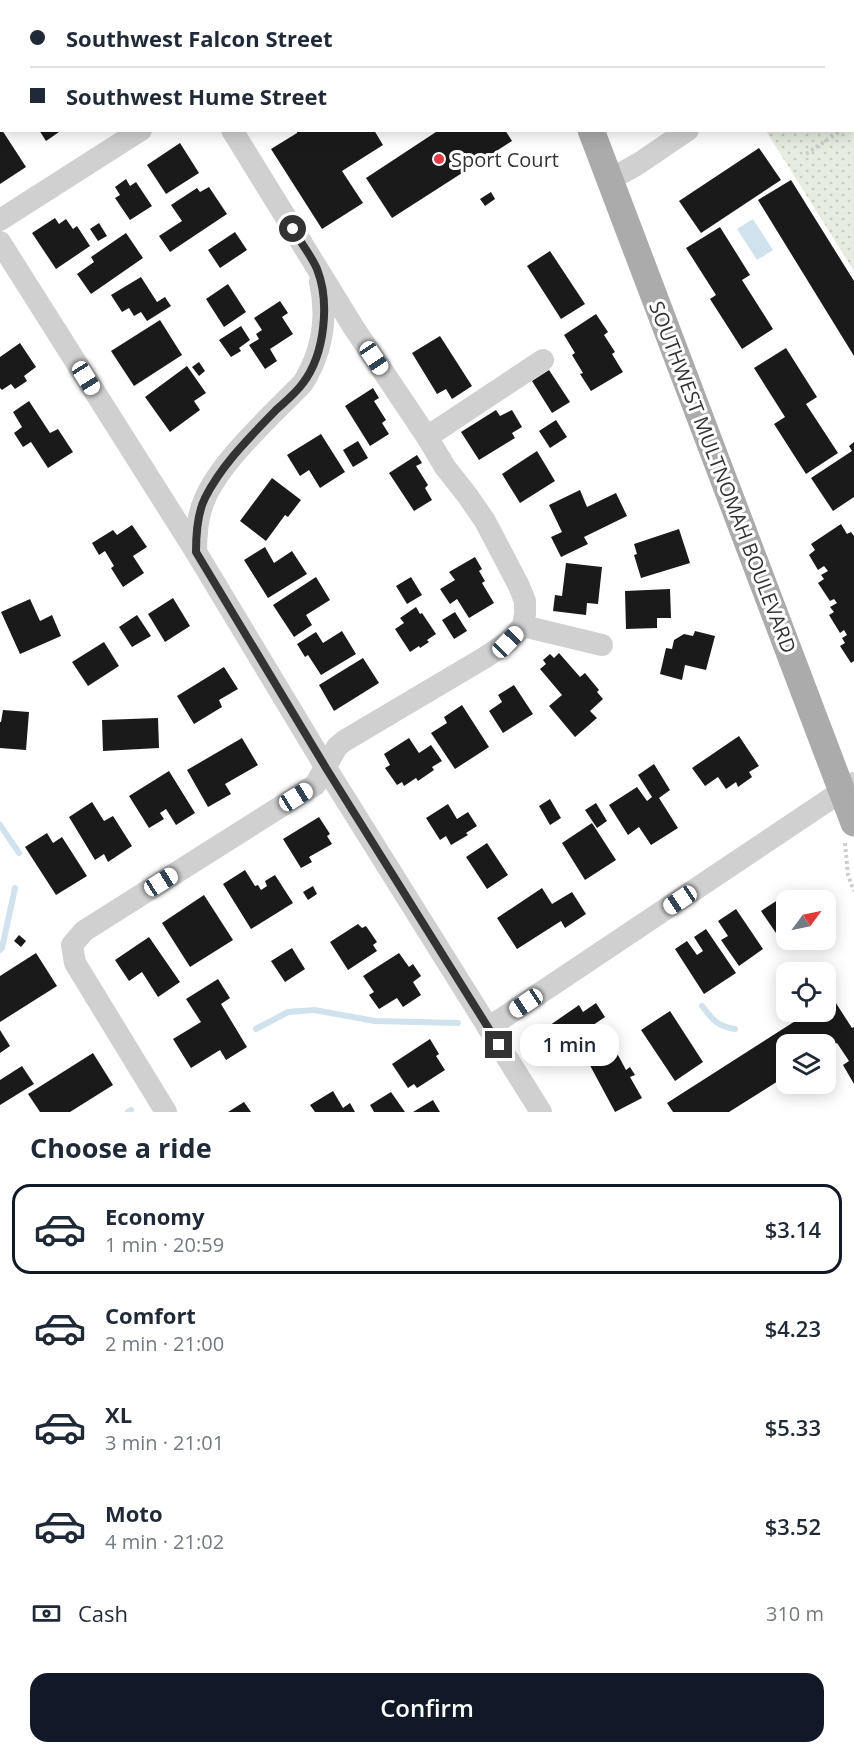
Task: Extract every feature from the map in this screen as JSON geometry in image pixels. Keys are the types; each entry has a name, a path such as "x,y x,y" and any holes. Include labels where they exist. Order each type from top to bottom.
{"main road":[{"name":"SOUTHWEST MULTNOMAH BOULEVARD","path":"592,132 690,389 848,787 854,823"}],"street":[{"path":"0,220 138,132"},
{"path":"166,1112 75,963 72,945 84,931 315,785 344,741 508,642 523,626 525,614 525,602 519,586 485,521 445,467 354,328 233,132"},
{"path":"609,180 638,164 685,132"},
{"path":"0,242 196,552 326,768 541,1112"},
{"path":"196,552 196,532 200,512 212,487 241,448 303,383 316,359 323,328 324,309 316,268"},
{"path":"427,437 543,360"},
{"path":"523,626 602,645"},
{"path":"488,1028 848,787"}],"path":[{"path":"806,154 839,132"},
{"path":"848,875 854,891"}],"shaded area":[{"path":"767,132 854,132 854,271"}],"water":[{"path":"753,219 773,250 757,260 737,229"}],"building":[{"path":"0,132 3,132 26,167 0,184"},
{"path":"40,132 59,132 46,141"},
{"path":"375,132 383,145 342,171 363,203 322,229 271,149 297,133"},
{"name":"Sport Court","path":"436,132 506,132 512,141 392,218 366,178"},
{"path":"180,143 199,173 166,194 147,165"},
{"path":"759,148 781,180 701,233 679,201"},
{"path":"126,179 130,186 136,182 152,206 130,220 115,198 120,195 115,187"},
{"path":"791,180 854,281 854,356 758,200"},
{"path":"209,187 227,214 170,252 159,236 182,221 171,205 197,188 200,192"},
{"path":"491,192 495,199 485,206 480,199"},
{"path":"55,218 59,224 66,219 73,229 77,226 90,246 56,269 32,233"},
{"path":"99,223 107,236 98,241 90,229"},
{"path":"720,227 750,275 742,280 773,329 742,349 710,299 716,295 686,248"},
{"path":"235,232 247,250 220,268 208,250"},
{"path":"126,233 143,258 91,294 77,274 94,262 91,257"},
{"path":"550,251 585,304 561,319 527,266"},
{"path":"141,277 157,302 165,297 171,306 147,321 141,312 134,316 129,308 122,312 111,295"},
{"path":"228,284 246,312 224,327 206,299"},
{"path":"280,301 288,313 282,317 293,334 270,349 277,361 265,369 249,345 259,339 256,334 262,330 254,318"},
{"path":"596,314 608,332 604,335 615,352 612,354 623,372 591,391 580,374 583,373 572,355 575,353 564,335"},
{"path":"160,320 182,355 134,386 111,351"},
{"path":"241,326 250,340 239,348 241,351 231,357 219,340"},
{"path":"440,336 472,386 452,399 446,389 437,394 412,353"},
{"path":"20,343 36,367 24,376 27,381 15,389 11,384 2,390 0,388 0,357"},
{"path":"786,348 817,397 806,404 838,453 806,474 774,424 785,417 754,368"},
{"path":"199,362 205,371 199,376 192,367"},
{"path":"187,366 206,393 194,401 200,410 170,432 145,397"},
{"path":"549,370 570,402 552,413 532,381"},
{"path":"373,388 379,398 374,401 386,420 382,423 389,434 370,446 345,406"},
{"path":"29,401 50,433 58,429 73,452 48,468 31,442 23,447 14,433 22,427 13,412"},
{"path":"496,410 500,416 512,410 522,427 512,433 515,438 479,460 461,432"},
{"path":"556,420 567,437 550,448 539,431"},
{"path":"321,434 345,472 320,488 309,470 300,476 287,455"},
{"path":"358,441 368,458 353,467 343,450"},
{"path":"854,442 854,497 833,511 811,478 852,451 849,446"},
{"path":"537,451 555,481 520,503 502,474"},
{"path":"417,455 422,463 416,466 428,485 425,488 432,500 414,511 389,473"},
{"path":"272,478 301,500 288,517 285,515 266,541 240,521"},
{"path":"580,490 587,507 616,493 627,516 584,537 588,544 561,557 551,537 562,532 549,505"},
{"path":"841,524 847,534 851,532 854,536 854,661 851,663 840,646 845,643 842,638 847,635 844,630 840,633 829,615 834,612 830,607 837,603 834,599 830,601 818,583 824,579 821,575 828,571 824,566 818,570 809,555 815,550 811,544"},
{"path":"132,525 147,547 133,556 144,573 123,587 111,568 114,566 105,551 99,555 92,543 113,530 117,535"},
{"path":"679,529 690,563 641,578 634,555 637,554 634,544"},
{"path":"265,547 274,563 292,551 307,574 268,598 244,560"},
{"path":"475,557 482,569 479,571 485,581 482,583 494,603 469,618 457,599 450,604 440,589 455,580 449,572"},
{"path":"566,563 602,567 598,604 587,603 586,615 553,611 555,595 562,596"},
{"path":"316,577 330,600 306,615 312,625 294,637 273,605"},
{"path":"411,577 422,595 407,604 396,586"},
{"path":"670,589 671,618 657,618 657,628 626,629 625,591"},
{"path":"173,598 190,626 165,642 148,614"},
{"path":"30,599 40,621 52,615 61,636 20,654 1,612"},
{"path":"416,607 436,634 427,640 429,642 410,652 395,629 404,623 400,618"},
{"path":"455,612 467,631 454,639 442,620"},
{"path":"137,615 151,636 132,647 119,627"},
{"path":"342,631 356,654 321,675 308,655 305,657 297,644 316,632 323,643"},
{"path":"695,631 715,636 706,670 685,665 682,680 660,674 666,648 672,649 674,640 684,634 693,636"},
{"path":"104,642 119,666 88,686 72,662"},
{"path":"559,653 580,677 585,673 599,690 597,692 603,699 590,711 597,718 575,737 549,706 562,695 540,669 546,664 543,660 550,654 554,658"},
{"path":"363,658 379,683 334,711 319,685"},
{"path":"224,667 238,689 219,700 222,707 194,724 177,696"},
{"path":"514,685 533,714 503,733 489,711 502,702 498,695"},
{"path":"462,705 489,747 455,769 431,733 447,723 444,717"},
{"path":"3,710 29,712 26,750 0,748 0,722"},
{"path":"158,718 159,748 103,751 102,720"},
{"path":"739,736 759,766 749,772 752,777 738,787 736,782 726,789 718,777 705,786 692,768"},
{"path":"242,738 258,765 225,784 231,794 208,807 187,770"},
{"path":"409,738 419,753 431,745 442,761 418,781 416,778 404,786 402,782 397,785 385,768 390,765 384,754"},
{"path":"654,764 670,790 659,798 678,828 651,845 639,827 628,835 609,805 637,787 647,801 652,797 638,775"},
{"path":"169,771 195,813 176,825 166,809 160,813 164,819 149,828 129,796"},
{"path":"550,799 561,818 550,825 539,806"},
{"path":"92,802 104,821 113,816 132,846 108,862 104,854 95,860 69,817"},
{"path":"596,803 607,821 597,828 585,810"},
{"path":"448,804 457,819 468,812 477,826 466,833 468,835 451,845 446,836 440,840 426,818"},
{"path":"319,817 330,834 327,836 332,844 309,857 312,862 301,868 283,839"},
{"path":"592,823 616,860 585,880 562,843"},
{"path":"47,833 53,843 62,837 87,876 56,895 25,847"},
{"path":"487,843 508,875 487,889 466,857"},
{"path":"245,870 255,886 258,885 261,890 267,886 265,881 275,875 293,903 251,929 223,884"},
{"path":"313,886 317,894 308,900 303,892"},
{"path":"542,888 552,904 572,892 586,914 565,928 561,921 517,949 497,918"},
{"path":"204,895 233,940 190,967 162,923"},
{"path":"776,901 776,933 761,911"},
{"path":"736,909 763,949 739,966 721,940 728,936 718,921"},
{"path":"358,924 362,928 366,926 377,942 373,945 377,951 348,970 330,942"},
{"path":"706,929 736,973 704,994 675,949 687,941 697,955 703,951 694,937"},
{"path":"19,935 26,941 21,947 14,941"},
{"path":"149,937 180,982 158,997 142,972 129,981 115,960"},
{"path":"292,948 305,969 285,982 271,961"},
{"path":"36,953 57,986 0,1022 0,976"},
{"path":"399,953 409,967 413,964 421,976 413,982 421,995 403,1007 397,998 379,1009 369,995 374,992 363,976"},
{"path":"218,979 230,998 221,1004 247,1047 226,1060 220,1050 191,1068 173,1039 201,1022 186,999"},
{"path":"596,1003 605,1017 546,1057 535,1042 546,1035 543,1030 579,1005 583,1012"},
{"path":"836,1003 852,1028 854,1027 854,1084 843,1065 849,1061 836,1044 836,1034 776,1034 776,1082 729,1112 673,1112 667,1103 794,1022 836,1022"},
{"path":"670,1011 703,1062 675,1081 641,1030"},
{"path":"0,1030 10,1046 0,1053"},
{"path":"430,1039 439,1054 436,1056 445,1070 417,1088 414,1084 408,1088 392,1064"},
{"path":"611,1042 626,1070 630,1067 635,1075 630,1077 642,1098 615,1112 585,1056"},
{"path":"93,1053 113,1085 70,1112 40,1112 28,1094"},
{"path":"22,1066 34,1084 0,1105 0,1080"},
{"path":"333,1091 343,1108 350,1103 355,1112 315,1112 310,1105"},
{"path":"391,1092 405,1112 374,1112 370,1105"},
{"path":"433,1100 440,1112 413,1112"},
{"path":"244,1102 251,1112 228,1112"}],"waterway":[{"path":"0,825 19,853"},
{"path":"0,950 15,888"},
{"path":"702,1006 716,1022 735,1029"},
{"path":"256,1029 288,1012 314,1010 375,1021 458,1023"}],"place":[{"name":"Sport Court","path":"439,159"}],"route":[{"path":"293,229 316,268 322,291 323,328 316,359 303,383 241,448 212,487 200,512 196,532 196,552 326,768 499,1045"}]}
